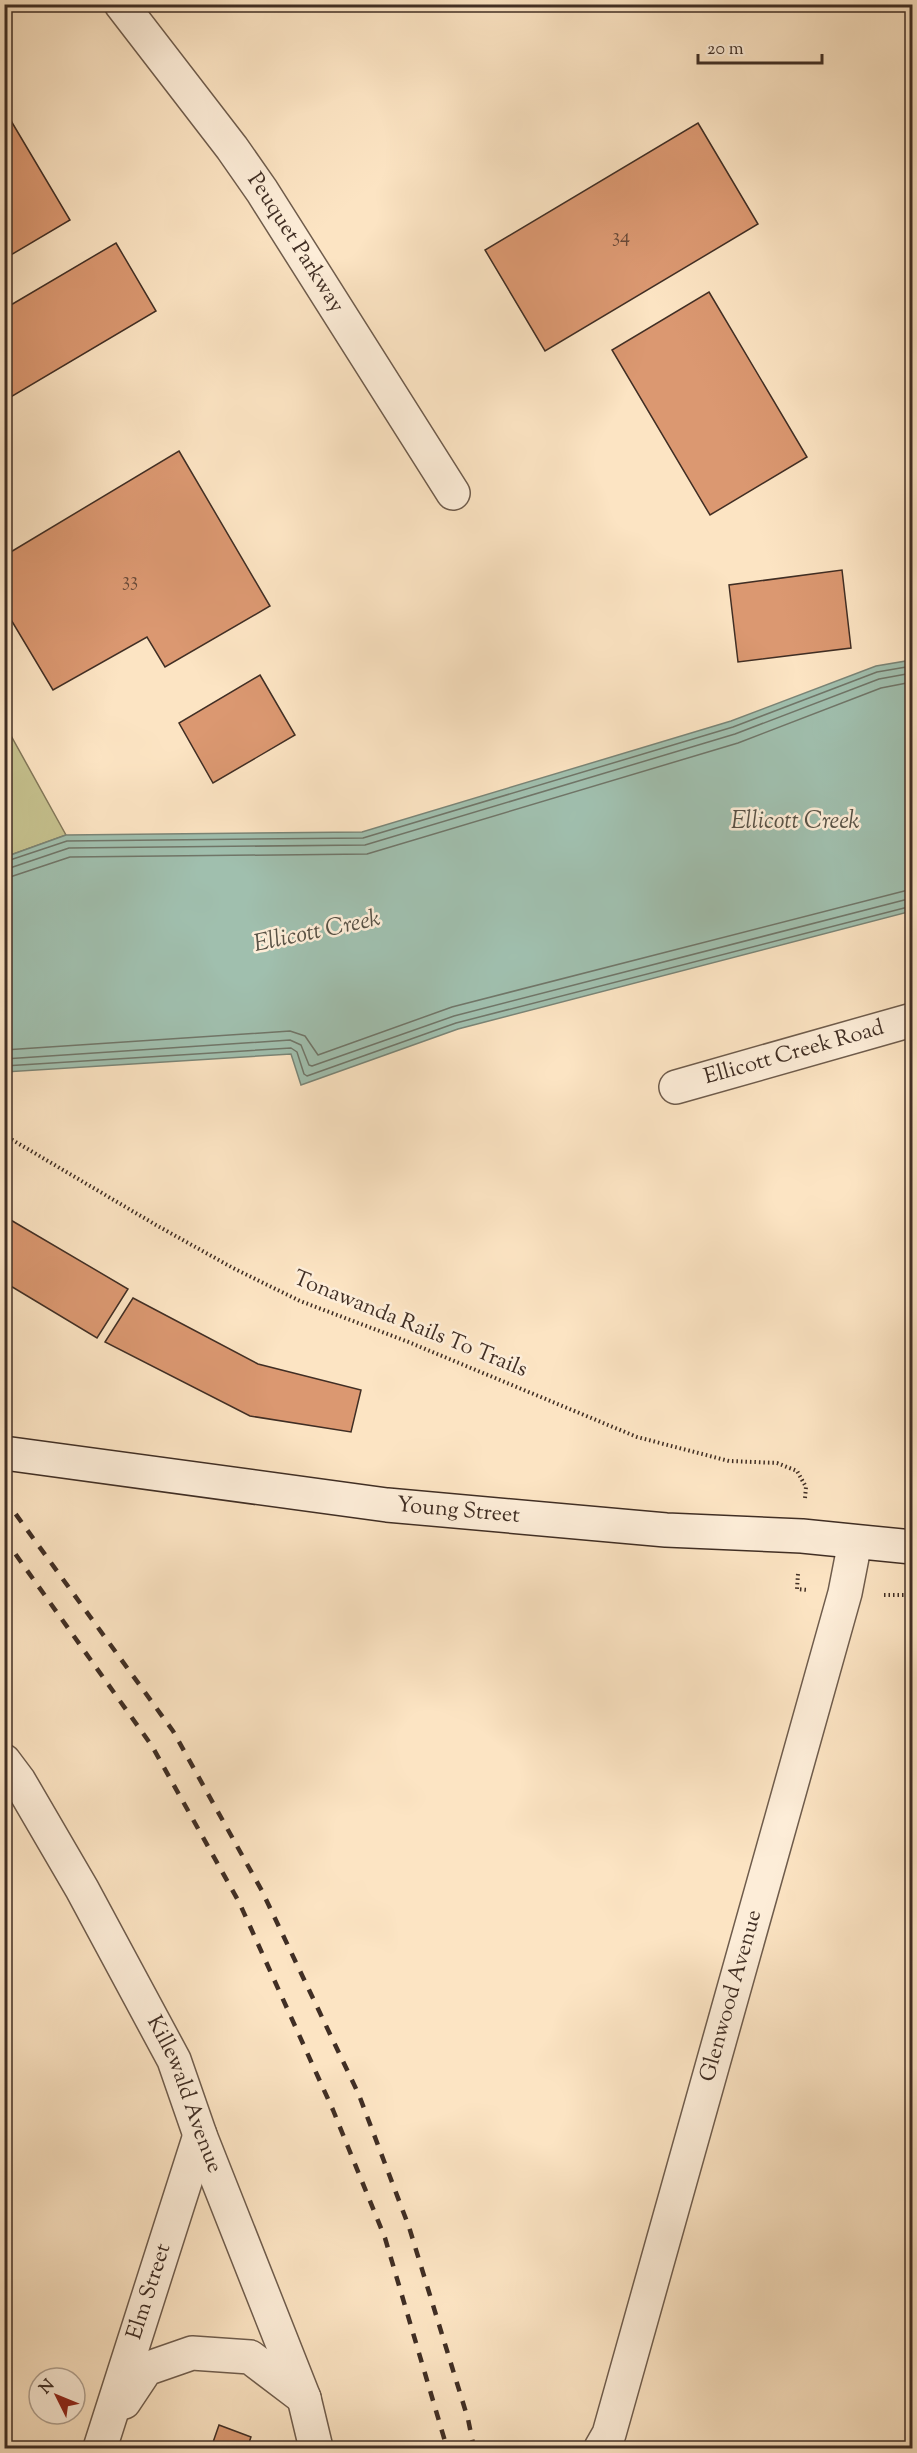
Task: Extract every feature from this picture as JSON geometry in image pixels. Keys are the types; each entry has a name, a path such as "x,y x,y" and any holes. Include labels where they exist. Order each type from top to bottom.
{"street":[{"name":"Peuquet Parkway","path":"121,4 232,148 453,494"},
{"name":"Ellicott Creek Road","path":"676,1087 912,1020"},
{"name":"Young Street","path":"4,1453 387,1504 666,1530 802,1536 912,1547"},
{"name":"Glenwood Avenue","path":"601,2448 612,2422 845,1593 855,1542"},
{"name":"Killewald Avenue","path":"4,1761 19,1781 82,1889 174,2060 200,2135 303,2398 316,2448"},
{"name":"Elm Street","path":"104,2438 200,2135"},
{"path":"104,2438 147,2369 192,2353 250,2357 303,2398"}],"path":[{"name":"Tonawanda Rails To Trails","path":"4,1136 233,1268 300,1301 406,1341 637,1437 729,1461 777,1463 797,1471 806,1487 805,1502"},
{"path":"798,1575 797,1589 816,1591"},
{"path":"878,1594 912,1595"}],"shaded area":[{"path":"4,723 66,835 5,857 4,857"}],"water":[{"name":"Ellicott Creek","path":"912,660 912,911 458,1029 301,1085 291,1054 5,1072 5,857 66,835 362,832 731,721 876,666"}],"building":[{"path":"4,109 70,220 4,259"},
{"path":"698,123 758,224 545,351 485,250"},
{"path":"116,243 156,311 4,401 4,309"},
{"path":"709,292 807,457 710,515 612,350"},
{"path":"179,451 270,606 165,667 147,637 53,690 4,608 4,556"},
{"path":"842,570 851,648 738,662 729,585"},
{"path":"260,675 295,735 213,783 179,723"},
{"path":"9,1219 128,1289 97,1338 4,1282 4,1227"},
{"path":"133,1298 258,1364 361,1390 351,1432 250,1416 105,1342"},
{"path":"219,2425 251,2437 247,2448 211,2448"},
{"path":"178,2442 196,2448 175,2448"}],"railway":[{"path":"4,1498 173,1731 262,1891 359,2095 409,2227 468,2419 474,2448"},
{"path":"4,1538 152,1746 239,1902 333,2110 385,2238 447,2448"}]}
